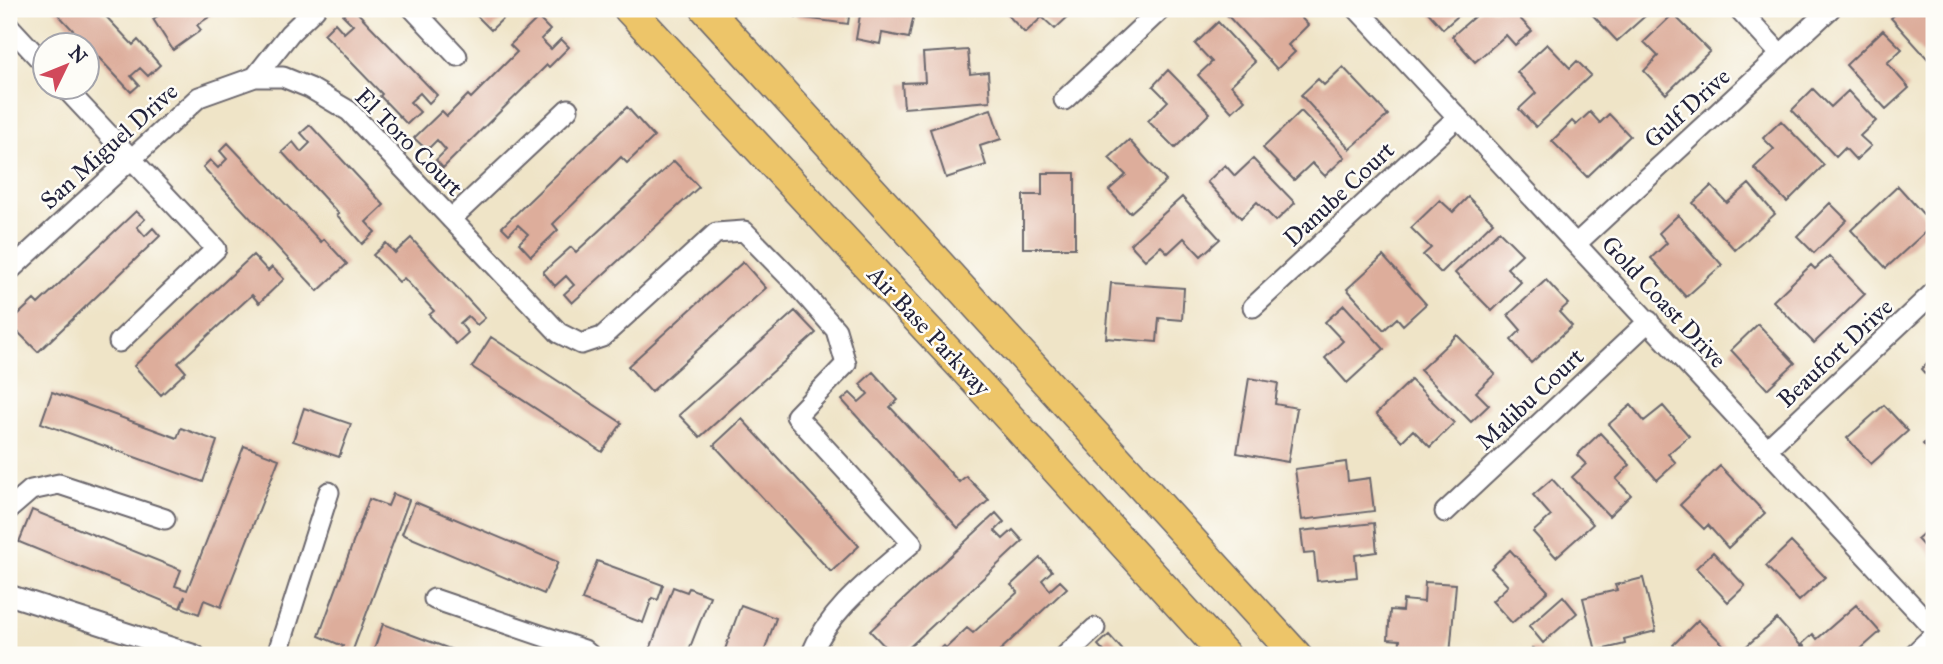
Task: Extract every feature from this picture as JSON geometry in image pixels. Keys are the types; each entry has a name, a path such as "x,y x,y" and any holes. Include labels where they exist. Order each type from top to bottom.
{"main road":[{"path":"706,9 1296,655"},
{"name":"Air Base Parkway","path":"631,13 986,392 1225,655"}],"street":[{"path":"255,77 290,33 315,9"},
{"path":"413,9 457,57"},
{"path":"1065,100 1161,9"},
{"name":"Gold Coast Drive","path":"1357,9 1934,629"},
{"path":"1739,9 1781,55"},
{"name":"Gulf Drive","path":"1577,243 1830,9"},
{"path":"9,26 32,51"},
{"name":"San Miguel Drive","path":"9,271 199,97 255,77"},
{"name":"El Toro Court","path":"255,77 283,77 310,88 349,111 559,332 581,344 602,337 716,233 744,231 793,281 836,330 846,364 796,416 912,543 846,602 817,641 811,655"},
{"path":"78,102 216,249 119,342"},
{"name":"El Toro Court","path":"451,219 568,109"},
{"name":"Danube Court","path":"1254,307 1458,117"},
{"name":"Beaufort Drive","path":"1768,449 1934,292"},
{"name":"Malibu Court","path":"1445,512 1649,321"},
{"path":"9,509 31,490 59,484 165,519"},
{"path":"277,655 329,492"},
{"path":"9,595 195,655"},
{"path":"434,599 584,650 590,655"},
{"path":"1066,655 1095,628"},
{"path":"1913,655 1934,635"}],"building":[{"path":"53,9 99,9 133,45 138,40 160,65 148,76 140,68 131,76 139,85 131,92 102,61 102,32 75,32"},
{"path":"169,9 221,9 197,25 201,30 173,50 153,19"},
{"path":"354,9 437,95 429,103 420,93 410,102 420,112 407,124 324,34 335,23 344,33 353,25 343,15"},
{"path":"470,9 513,9 491,30"},
{"path":"798,9 850,9 848,24 796,17"},
{"path":"861,9 915,9 909,38 882,33 880,44 856,39"},
{"path":"1002,9 1071,9 1073,12 1055,29 1042,17 1025,33"},
{"path":"1234,9 1293,9 1308,25 1288,45 1295,52 1277,69 1227,15"},
{"path":"1425,9 1466,9 1443,29"},
{"path":"1483,9 1511,9 1532,31 1515,45 1506,35 1475,62 1452,36"},
{"path":"1587,9 1653,9 1617,41"},
{"path":"1901,9 1934,9 1934,66 1891,18"},
{"path":"1673,14 1710,51 1666,94 1644,71 1658,56 1644,42"},
{"path":"538,18 550,30 541,39 551,49 561,39 569,47 549,67 547,65 443,168 436,160 446,150 437,140 427,150 414,138 442,111 447,116 468,95 471,98 517,52 510,45"},
{"path":"1218,22 1255,62 1231,85 1245,100 1232,112 1198,75 1212,62 1195,44"},
{"path":"1883,30 1902,49 1887,63 1909,88 1886,109 1846,65"},
{"path":"1547,44 1570,68 1577,61 1591,75 1536,127 1519,109 1536,93 1517,72"},
{"path":"968,50 970,74 988,72 990,101 904,108 902,83 925,82 923,53"},
{"path":"1343,67 1388,115 1350,149 1301,95 1318,79 1324,85"},
{"path":"1168,70 1210,113 1175,148 1148,121 1168,101 1153,86"},
{"path":"1813,89 1831,107 1848,91 1876,121 1860,136 1871,146 1856,160 1845,148 1836,157 1792,110"},
{"path":"627,107 654,137 627,163 621,157 553,224 558,230 531,256 519,243 528,234 518,225 509,234 502,227"},
{"path":"991,109 1001,139 980,146 986,165 946,178 930,129"},
{"path":"1301,111 1345,157 1325,176 1312,163 1294,180 1263,148"},
{"path":"1590,112 1600,123 1609,114 1630,136 1587,177 1552,141 1572,121 1576,125"},
{"path":"1781,121 1824,165 1787,202 1754,168 1774,149 1763,138"},
{"path":"310,125 384,205 366,222 375,232 362,244 337,215 339,214 282,152 293,142 301,152 310,143 301,133"},
{"path":"1129,140 1166,181 1130,213 1109,190 1126,175 1109,158"},
{"path":"228,143 321,242 324,239 347,264 318,291 203,167 210,160 218,168 227,159 220,151"},
{"path":"1253,159 1295,203 1276,221 1257,202 1241,218 1207,182 1225,165 1235,176"},
{"path":"674,161 699,187 572,303 564,294 574,285 566,276 555,286 543,272 571,247 576,252"},
{"path":"1042,173 1075,173 1075,248 1023,248 1023,195 1042,195"},
{"path":"1749,184 1775,214 1735,250 1693,203 1711,186 1727,203"},
{"path":"1898,186 1933,225 1886,268 1851,230"},
{"path":"1182,197 1220,239 1201,256 1184,238 1168,253 1161,246 1145,260 1130,244"},
{"path":"1468,197 1493,222 1441,273 1423,255 1431,248 1411,228 1440,200 1453,212"},
{"path":"1830,203 1847,220 1814,253 1797,236"},
{"path":"136,211 145,219 137,227 145,236 153,228 160,236 38,352 9,323 34,300 38,304"},
{"path":"1678,215 1722,265 1686,297 1651,258 1667,243 1659,233"},
{"path":"1499,231 1522,254 1507,268 1521,282 1492,311 1455,273"},
{"path":"411,238 485,318 477,325 468,316 460,323 468,333 456,344 429,315 434,311 404,278 399,282 373,255 386,243 395,253"},
{"path":"253,255 268,271 272,267 284,279 259,303 252,295 178,363 186,372 161,395 134,366"},
{"path":"1383,256 1426,304 1403,325 1397,318 1384,330 1347,289"},
{"path":"1829,256 1865,294 1814,343 1773,301 1811,265 1815,269"},
{"path":"743,262 766,288 651,392 628,366"},
{"path":"1546,280 1568,304 1559,312 1572,326 1531,363 1511,340 1521,330 1508,315"},
{"path":"1111,283 1184,288 1182,320 1159,318 1157,342 1106,338"},
{"path":"1344,305 1384,349 1347,383 1325,358 1343,341 1325,322"},
{"path":"795,311 816,333 700,437 679,415"},
{"path":"1758,324 1795,363 1767,389 1731,350"},
{"path":"1457,335 1495,374 1476,392 1489,405 1471,422 1420,370"},
{"path":"491,337 622,423 602,452 472,367"},
{"path":"1934,356 1934,384 1921,369"},
{"path":"873,372 898,400 890,407 959,482 966,476 989,500 958,528 842,400 850,393 859,402 868,394 860,384"},
{"path":"1249,378 1278,383 1275,404 1297,408 1288,462 1237,453"},
{"path":"1411,380 1454,423 1430,447 1413,430 1402,441 1376,414"},
{"path":"52,392 177,438 181,428 217,441 203,482 41,423"},
{"path":"1631,405 1644,421 1663,406 1689,436 1668,454 1676,463 1657,480 1609,424"},
{"path":"1884,405 1908,431 1871,464 1847,438"},
{"path":"304,408 351,424 339,457 293,441"},
{"path":"742,419 859,546 831,572 714,445"},
{"path":"1600,433 1630,465 1616,479 1631,495 1609,516 1572,477 1586,464 1577,455"},
{"path":"1934,434 1934,456 1923,444"},
{"path":"244,446 279,459 221,607 204,600 199,614 181,607 185,596 180,608 19,542 32,510 181,570 175,586 187,590"},
{"path":"1346,462 1348,481 1370,478 1374,511 1302,520 1295,469"},
{"path":"1720,466 1765,513 1728,548 1708,525 1704,529 1680,505"},
{"path":"1552,479 1593,524 1556,557 1533,532 1551,516 1533,495"},
{"path":"393,494 409,500 351,655 339,655 343,646 319,636 369,499 388,506"},
{"path":"415,502 558,562 544,594 402,534"},
{"path":"996,513 1004,522 995,531 1003,539 1013,530 1023,541 901,655 893,655 870,631"},
{"path":"1374,523 1377,552 1355,555 1357,577 1317,581 1314,553 1304,554 1301,531"},
{"path":"1934,524 1934,558 1917,539"},
{"path":"1791,542 1825,577 1799,601 1766,566"},
{"path":"1510,550 1548,591 1512,623 1492,601 1508,586 1491,568"},
{"path":"1713,552 1745,586 1728,602 1696,568"},
{"path":"1040,558 1052,571 1042,580 1050,590 1060,581 1067,588 995,655 934,655 944,646 946,648 967,628 973,633 1018,592 1011,585"},
{"path":"597,561 663,585 658,600 652,598 643,623 582,600"},
{"path":"1643,578 1656,631 1624,639 1625,644 1596,651 1583,598 1617,590 1615,585"},
{"path":"1425,582 1456,584 1450,655 1399,655 1400,640 1388,639 1390,610 1402,611 1403,600 1424,602"},
{"path":"673,587 687,592 689,588 710,596 687,655 648,655"},
{"path":"1563,596 1577,613 1543,643 1529,626"},
{"path":"741,605 776,618 763,655 723,655"},
{"path":"1856,605 1880,632 1854,655 1812,655 1802,644 1813,634 1817,639"},
{"path":"1777,619 1809,655 1744,655 1741,651"},
{"path":"1698,620 1734,655 1683,655 1673,645"},
{"path":"383,624 466,655 372,655"},
{"path":"1109,635 1127,655 1107,655 1098,645"},
{"path":"1532,648 1551,655 1529,655"}]}
